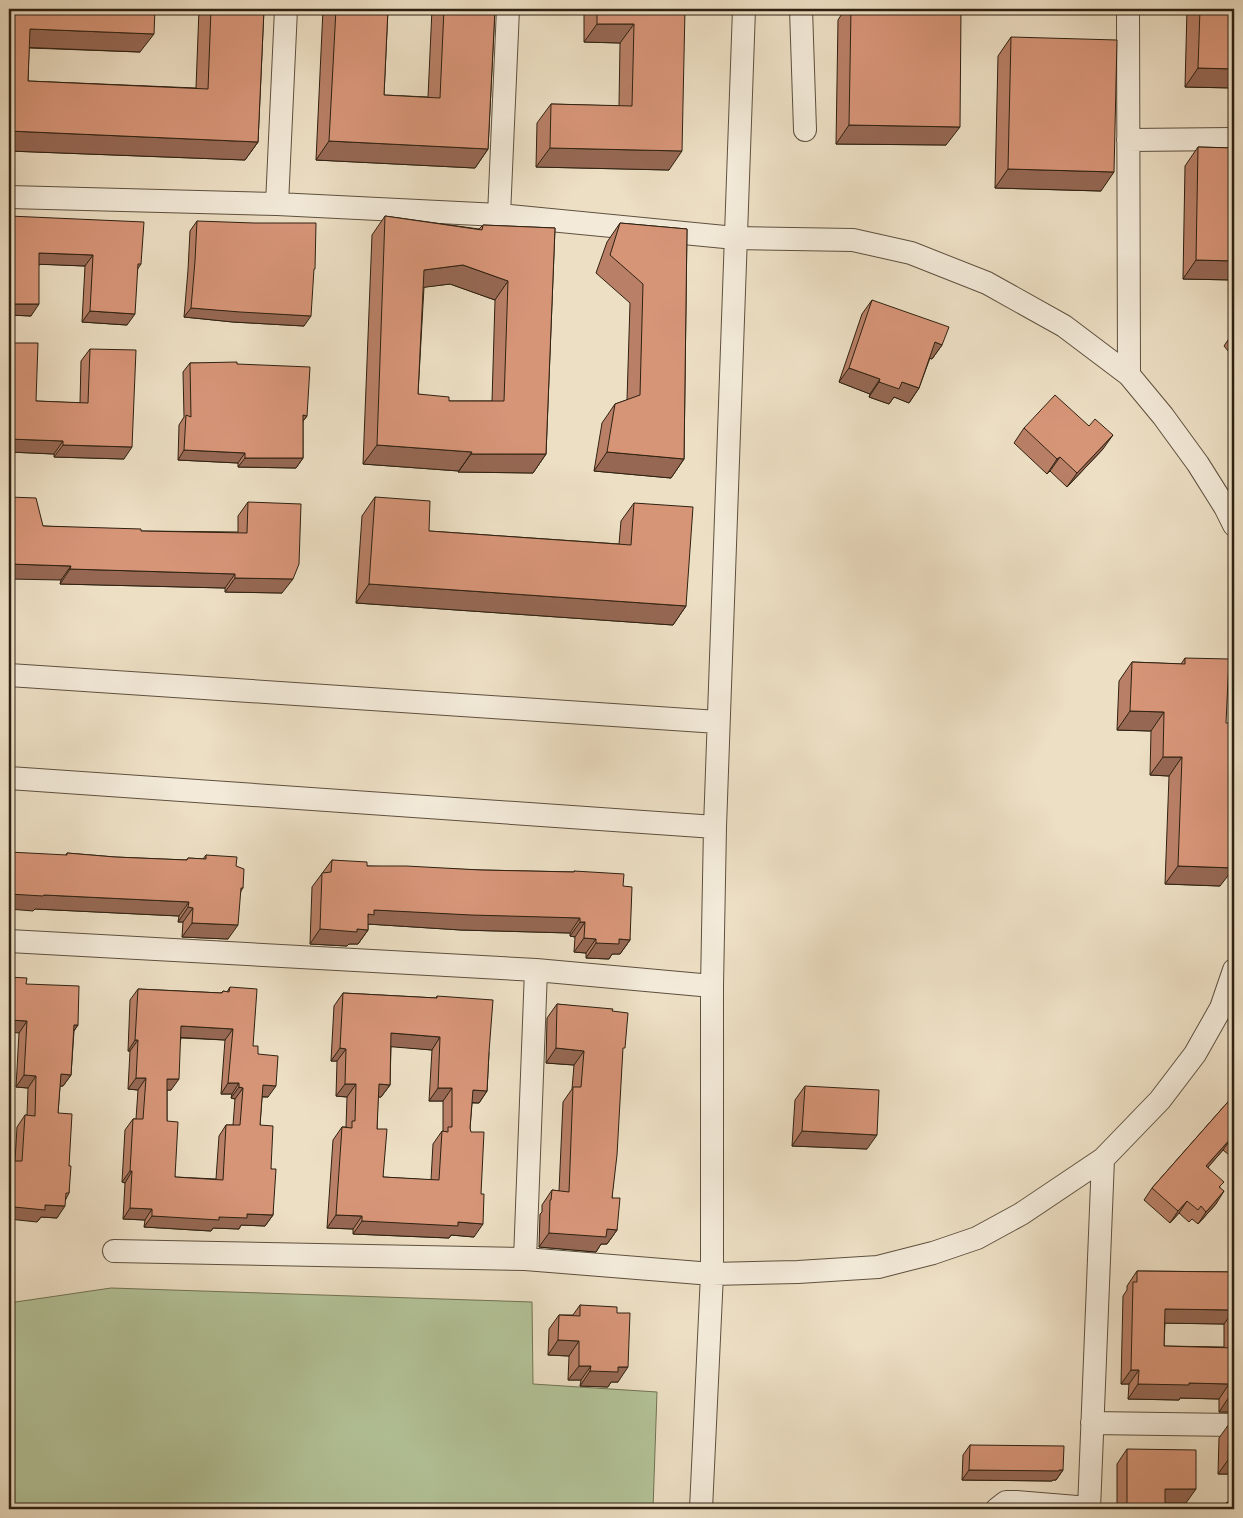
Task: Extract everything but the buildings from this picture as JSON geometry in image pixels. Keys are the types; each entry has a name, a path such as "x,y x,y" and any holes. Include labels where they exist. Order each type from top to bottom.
{"street":[{"path":"276,204 286,9"},
{"path":"499,215 508,9"},
{"path":"701,1509 712,1274 712,986 718,722 744,9"},
{"path":"801,9 805,130"},
{"path":"1128,9 1129,375"},
{"path":"1128,140 1234,139"},
{"path":"9,197 276,204 499,215 735,238 853,240 911,253 987,283 1064,326 1129,375 1163,416 1198,464 1226,507 1234,525"},
{"path":"9,675 718,722"},
{"path":"9,778 715,828"},
{"path":"9,941 536,970 712,986"},
{"path":"525,1259 536,970"},
{"path":"114,1251 525,1259 712,1274 878,1268 933,1253 977,1238 1021,1214 1103,1159 1160,1100 1195,1054 1221,1008 1234,970"},
{"path":"997,1509 1006,1502 1016,1502 1089,1509 1103,1159"},
{"path":"1092,1424 1234,1425"}],"green space":[{"path":"111,1288 532,1302 533,1384 657,1392 653,1509 9,1509 9,1303"}]}
